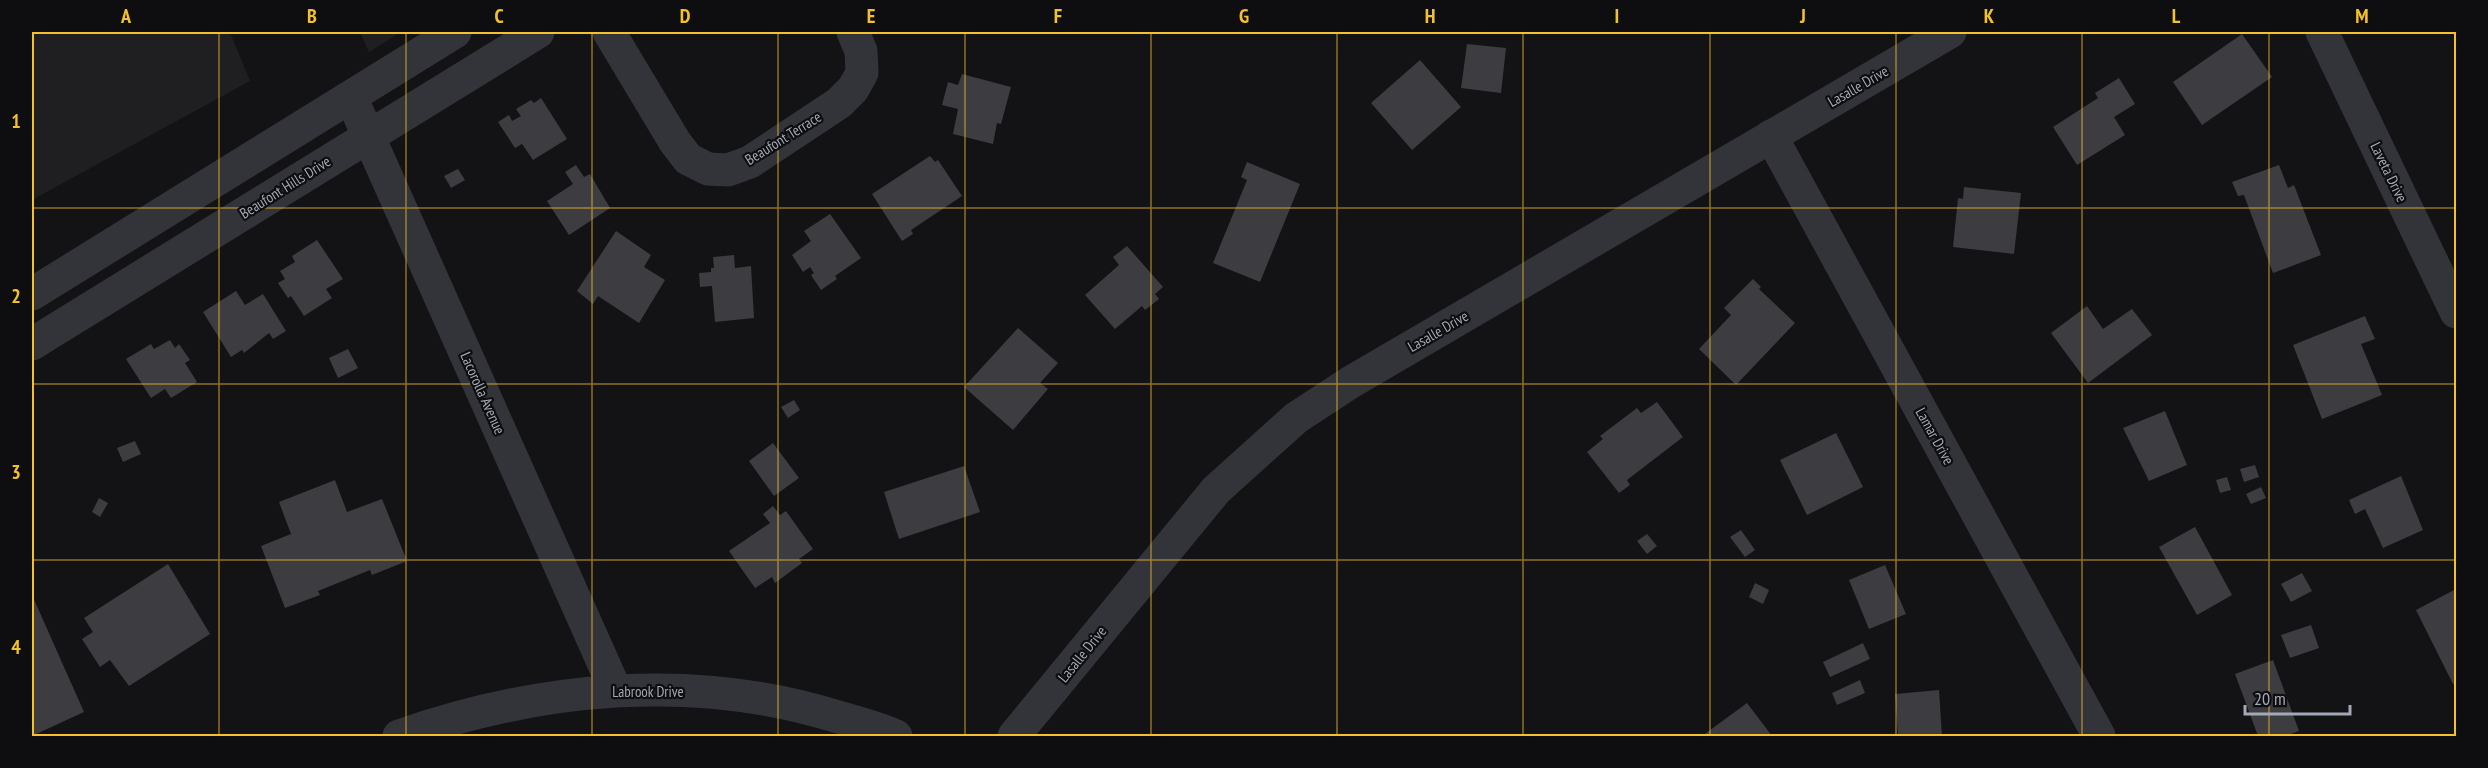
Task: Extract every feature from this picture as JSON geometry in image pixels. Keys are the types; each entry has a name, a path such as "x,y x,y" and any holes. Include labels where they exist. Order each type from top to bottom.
{"street":[{"path":"32,294 455,32"},
{"name":"Beaufont Hills Drive","path":"32,344 538,32"},
{"name":"Beaufont Terrace","path":"609,32 675,142 688,159 708,169 728,170 750,162 839,103 853,89 862,73 861,51 853,32"},
{"name":"Lasalle Drive","path":"1014,736 1216,490 1296,418 1351,382 1950,32"},
{"name":"Laveta Drive","path":"2322,32 2457,312"},
{"name":"Lacorolla Avenue","path":"351,97 615,689"},
{"name":"Lamar Drive","path":"1772,136 2099,736"},
{"name":"Labrook Drive","path":"399,736 450,719 499,707 550,697 615,689 721,693 801,706 896,736"}],"shaded area":[{"path":"32,32 230,32 250,81 32,200"},
{"path":"360,32 401,32 369,52"}],"building":[{"path":"2242,34 2272,77 2202,125 2173,82"},
{"path":"1467,44 1506,48 1501,93 1461,88"},
{"path":"1420,60 1461,107 1412,150 1371,103"},
{"path":"962,74 1011,87 1001,124 997,123 993,144 953,134 958,109 942,105 948,82 958,85"},
{"path":"2119,78 2135,104 2114,117 2125,135 2077,165 2053,127 2098,98 2095,93"},
{"path":"541,98 567,139 533,160 522,144 515,148 498,122 509,115 512,121 521,116 516,109 531,100 534,103"},
{"path":"930,156 935,162 938,160 962,196 911,230 913,234 902,241 872,194"},
{"path":"1247,162 1300,184 1260,282 1213,263 1247,180 1241,177"},
{"path":"576,165 584,177 590,174 610,208 569,235 547,201 573,184 565,172"},
{"path":"2279,165 2288,188 2294,185 2321,255 2273,273 2244,195 2238,196 2232,182"},
{"path":"458,169 465,180 451,188 444,176"},
{"path":"1964,187 2021,193 2014,254 1953,247 1958,198 1963,199"},
{"path":"830,214 861,258 835,276 837,279 821,290 811,275 814,273 810,267 803,272 792,255 811,241 804,231"},
{"path":"616,231 651,255 644,267 665,280 639,323 598,296 593,304 577,291"},
{"path":"317,240 343,279 326,289 332,298 304,316 291,296 288,298 278,283 285,279 280,271 295,262 292,256"},
{"path":"1127,246 1163,287 1155,294 1159,299 1145,310 1142,306 1115,329 1085,295 1119,265 1113,257"},
{"path":"734,255 735,268 751,266 754,318 715,322 712,286 700,287 699,273 711,272 711,268 714,268 713,257"},
{"path":"1753,279 1761,287 1759,289 1795,323 1736,385 1699,349 1731,315 1724,308"},
{"path":"236,291 245,305 263,294 286,331 273,339 269,333 244,353 242,350 231,357 203,312"},
{"path":"2087,306 2103,329 2132,309 2152,335 2088,383 2051,333"},
{"path":"2365,316 2375,339 2361,344 2382,395 2322,419 2293,345"},
{"path":"1018,328 1058,363 1040,383 1048,389 1013,430 964,387"},
{"path":"170,340 175,348 179,344 190,360 185,363 197,382 171,398 165,389 151,398 126,359 151,344 154,349"},
{"path":"348,349 358,368 338,378 329,358"},
{"path":"794,400 800,410 788,418 781,407"},
{"path":"1657,402 1683,437 1627,480 1630,485 1619,493 1587,452 1603,439 1600,436 1637,408 1641,413"},
{"path":"2165,411 2187,465 2149,481 2123,428"},
{"path":"1836,433 1863,487 1807,515 1780,460"},
{"path":"135,441 141,454 123,462 117,448"},
{"path":"773,443 799,478 774,496 749,461"},
{"path":"2255,465 2259,477 2244,482 2240,469"},
{"path":"964,466 980,512 899,539 884,492"},
{"path":"2401,476 2423,530 2383,548 2365,509 2355,514 2349,500"},
{"path":"2227,477 2231,490 2220,493 2216,480"},
{"path":"335,480 347,512 382,499 407,561 372,575 370,570 318,591 320,595 285,608 261,546 291,534 279,502"},
{"path":"2261,487 2266,498 2251,504 2246,494"},
{"path":"99,498 108,503 100,517 92,512"},
{"path":"773,506 780,515 786,511 813,549 799,559 802,563 775,583 772,577 755,588 729,551 770,523 763,514"},
{"path":"2195,527 2232,595 2197,615 2159,547"},
{"path":"1741,530 1755,550 1745,557 1730,537"},
{"path":"1647,534 1657,546 1647,554 1637,541"},
{"path":"168,564 210,634 129,686 110,660 100,667 82,639 93,632 84,618"},
{"path":"1885,565 1906,614 1869,629 1849,580"},
{"path":"2302,573 2312,591 2291,602 2281,584"},
{"path":"1755,583 1769,590 1763,604 1749,597"},
{"path":"2456,589 2456,682 2453,684 2416,610"},
{"path":"32,595 84,712 32,736"},
{"path":"2311,625 2319,648 2290,658 2281,635"},
{"path":"1863,643 1870,659 1830,677 1823,662"},
{"path":"2273,660 2299,731 2285,736 2258,736 2235,674"},
{"path":"1860,680 1865,693 1837,705 1832,693"},
{"path":"1939,690 1942,736 1898,736 1895,694"},
{"path":"1747,703 1772,736 1702,736"}]}
